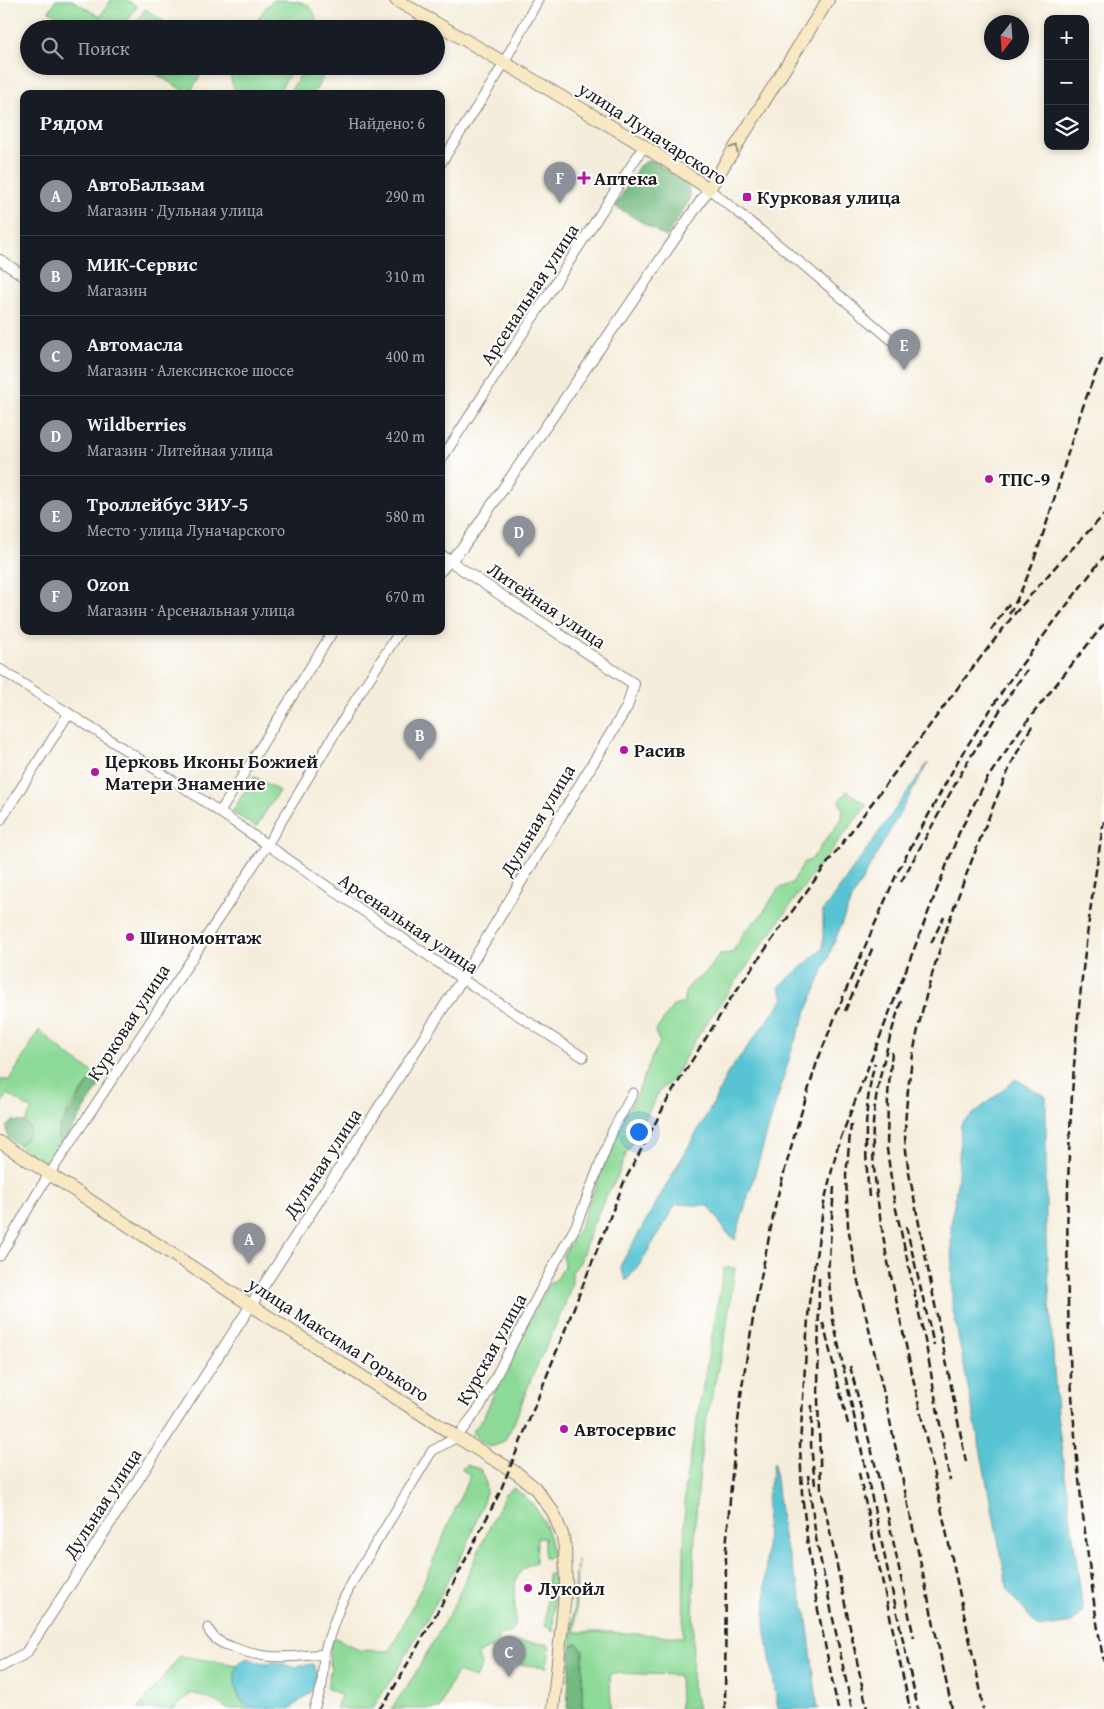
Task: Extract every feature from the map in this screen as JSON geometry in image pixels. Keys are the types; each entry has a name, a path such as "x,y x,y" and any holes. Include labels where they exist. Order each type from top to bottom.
{"main road":[{"name":"улица Луначарского","path":"396,0 431,20"},
{"path":"708,189 828,0"},
{"name":"улица Луначарского","path":"445,28 644,146 708,189"},
{"name":"улица Максима Горького","path":"0,1142 252,1306 518,1474 535,1488 553,1512 562,1534 566,1555 566,1585 553,1709"}],"street":[{"path":"445,157 496,77 538,0"},
{"name":"Арсенальная улица","path":"445,454 644,146"},
{"path":"445,567 463,547 575,386 708,189"},
{"name":"улица Луначарского","path":"708,189 807,268 894,342"},
{"path":"0,260 20,273"},
{"name":"Литейная улица","path":"445,558 634,684"},
{"path":"220,812 331,635"},
{"name":"Курковая улица","path":"0,1256 50,1174 267,844 397,635"},
{"name":"Арсенальная улица","path":"0,669 220,812 462,979 583,1058"},
{"name":"Дульная улица","path":"0,1667 26,1654 252,1306 462,979 627,707 634,684"},
{"path":"0,821 69,713"},
{"name":"Курская улица","path":"314,1709 322,1685 324,1654 340,1606 353,1581 432,1451 457,1437 480,1407 576,1226 614,1130 633,1093"},
{"path":"208,1628 214,1638 251,1654 276,1658 324,1654"}],"green space":[{"path":"56,0 72,0 100,17 111,0 127,0 137,6 128,20 64,20 49,11"},
{"path":"274,0 291,0 310,7 314,12 316,20 258,20 266,7"},
{"path":"145,9 162,20 138,20"},
{"path":"158,75 201,75 191,90 182,90"},
{"path":"230,75 289,75 280,90 236,90"},
{"path":"301,75 318,75 323,78 316,90 291,90"},
{"path":"647,161 654,161 688,186 690,194 689,201 666,237 615,206 639,166"},
{"path":"254,776 279,791 256,827 232,812"},
{"path":"847,791 867,805 812,875 712,1015 673,1079 659,1092 626,1154 617,1178 605,1198 591,1229 580,1262 572,1272 572,1283 564,1307 531,1379 514,1423 505,1440 489,1447 479,1441 472,1432 483,1419 506,1365 550,1283 557,1279 564,1267 563,1255 579,1229 616,1131 638,1092 652,1057 660,1043 655,1032 673,1006 684,1003 686,991 692,983 710,968 719,954 732,953 746,930 763,913 778,889 792,883 804,862 811,860 842,818 843,810 839,801"},
{"path":"39,1030 64,1052 95,1074 68,1111 59,1141 64,1142 49,1166 18,1145 26,1140 30,1127 25,1122 32,1110 8,1094 0,1106 0,1080 10,1080"},
{"path":"95,1074 100,1075 103,1080 64,1142 59,1141 57,1136 59,1128"},
{"path":"13,1121 25,1122 30,1127 27,1138 18,1145 9,1138 7,1133 7,1126"},
{"path":"724,1268 735,1268 725,1337 703,1435 695,1525 692,1685 698,1709 680,1709 679,1675 610,1673 611,1709 584,1709 582,1705 583,1651 577,1643 571,1647 577,1561 575,1632 609,1632 683,1637 685,1487"},
{"path":"466,1465 480,1469 485,1481 486,1492 467,1545 395,1674 372,1709 336,1709 341,1695 327,1688 331,1668 329,1655 334,1637 359,1650 390,1651 422,1586 470,1475 461,1469"},
{"path":"513,1488 530,1501 539,1513 548,1535 553,1557 544,1558 544,1538 537,1538 536,1562 524,1568 517,1577 514,1598 516,1619 514,1627 509,1634 498,1634 498,1640 548,1644 550,1647 547,1667 502,1663 492,1659 491,1647 477,1654 482,1666 475,1678 457,1672 440,1709 391,1709 415,1674 452,1609 505,1494"},
{"path":"548,1574 555,1574 553,1632 545,1626"},
{"path":"577,1643 583,1651 582,1705 584,1709 567,1709 571,1647"},
{"path":"180,1656 238,1665 236,1671 237,1692 243,1703 255,1709 226,1709 220,1703 192,1693 174,1709 138,1709"}],"water":[{"path":"928,763 851,900 793,1046 735,1240 726,1232 709,1206 676,1204 640,1264 626,1281 620,1266 714,1102 727,1074 784,998 779,987 823,948 823,911"},
{"path":"1016,1079 1046,1097 1046,1240 1057,1415 1083,1611 1072,1623 1039,1628 1008,1591 952,1305 951,1225 958,1176 961,1124"},
{"path":"774,1462 783,1537 806,1612 818,1709 778,1709 765,1626 767,1499"},
{"path":"248,1658 260,1663 275,1662 294,1667 313,1664 317,1675 317,1685 290,1709 248,1708 243,1703 236,1688 235,1673 241,1661"}],"railway":[{"path":"1009,614 1034,559 1079,417 1104,355"},
{"path":"379,1709 388,1698 451,1588 499,1494 624,1182 669,1097 731,998 803,896 971,670 1016,612 1104,515"},
{"path":"725,1709 726,1549 742,1387 754,1312 776,1202 817,1062 898,871 960,757 1007,684 1104,556"},
{"path":"991,630 1009,604"},
{"path":"838,1709 817,1605 808,1546 802,1494 800,1445 809,1303 824,1203 838,1145 959,833 987,779 1020,730 1104,624"},
{"path":"901,882 968,761 1027,670"},
{"path":"966,1462 909,1173 905,1137 907,1095 912,1058 939,951 977,847 1003,784 1017,753 1034,723"},
{"path":"1104,821 1090,911 1080,1002 1072,1093 1068,1184 1070,1366 1087,1548 1104,1662"},
{"path":"931,943 944,917"},
{"path":"845,1011 873,947"},
{"path":"901,1001 877,1093 873,1124 876,1188 886,1253 983,1709"},
{"path":"892,1052 888,1095 887,1149 894,1200 926,1345 950,1481"},
{"path":"869,1197 866,1129 868,1096 875,1063"},
{"path":"851,1124 846,1176 848,1226 855,1268 952,1709"},
{"path":"834,1187 828,1273 833,1320 918,1709"},
{"path":"906,1226 934,1345"},
{"path":"819,1278 818,1400 821,1489 867,1709"},
{"path":"823,1323 848,1424"},
{"path":"850,1366 885,1503 914,1638"},
{"path":"812,1405 811,1445 815,1485"},
{"path":"859,1473 910,1709"},
{"path":"808,1475 816,1538 852,1709"}],"place":[{"name":"Аптека","path":"584,178"},
{"name":"Курковая улица","path":"747,197"},
{"name":"Ozon","path":"560,203"},
{"name":"Троллейбус ЗИУ-5","path":"904,370"},
{"name":"ТПС-9","path":"989,479"},
{"name":"Wildberries","path":"519,557"},
{"name":"Расив","path":"624,750"},
{"name":"МИК-Сервис","path":"420,760"},
{"name":"Церковь Иконы Божией Матери Знамение","path":"95,772"},
{"name":"Шиномонтаж","path":"130,937"},
{"name":"АвтоБальзам","path":"249,1264"},
{"name":"Автосервис","path":"564,1429"},
{"name":"Лукойл","path":"528,1588"},
{"name":"Автомасла","path":"509,1677"}]}
